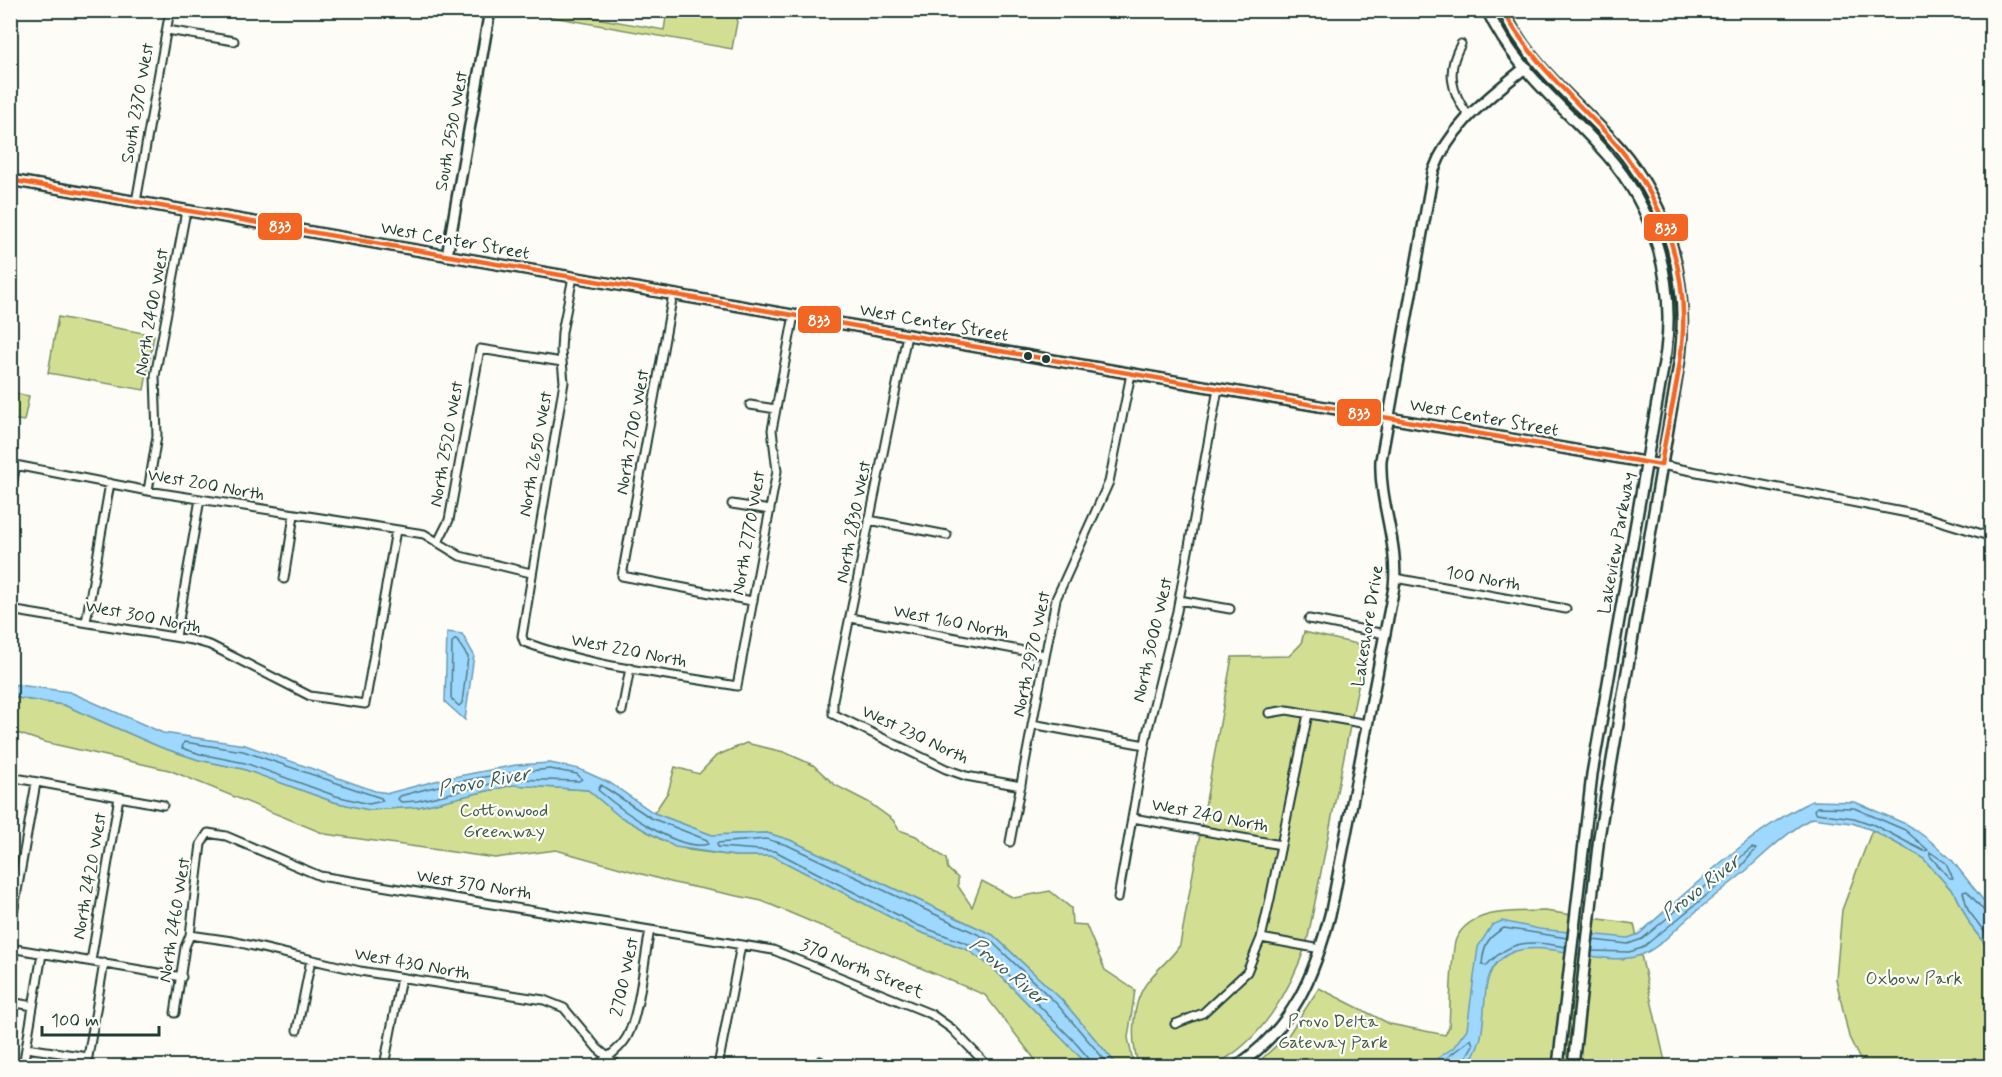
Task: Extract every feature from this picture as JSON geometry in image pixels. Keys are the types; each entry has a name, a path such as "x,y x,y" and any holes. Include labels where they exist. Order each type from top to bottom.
{"main road":[{"name":"South 2530 West","path":"447,256 490,10"},
{"name":"Lakeview Parkway","path":"1487,10 1506,46 1523,69 1616,166 1639,201 1656,240 1666,280 1668,333 1648,463 1591,784 1558,1066"},
{"name":"Lakeview Parkway","path":"1503,10 1534,60 1627,156 1650,192 1672,245 1681,287 1683,330 1605,793 1589,911 1573,1066"},
{"name":"Lakeshore Drive","path":"1237,1066 1276,1033 1291,1014 1305,988 1321,949 1395,578 1394,543 1381,480 1381,460 1431,180 1446,143 1468,115 1534,60"},
{"name":"West Center Street","path":"10,180 1661,465"}],"street":[{"name":"South 2370 West","path":"136,202 170,10"},
{"path":"167,30 234,41"},
{"path":"1461,44 1453,62 1451,84 1468,115"},
{"name":"North 2400 West","path":"148,491 157,436 154,386 157,360 186,211"},
{"name":"North 2650 West","path":"522,636 564,382 562,332 573,277"},
{"name":"North 2700 West","path":"673,294 622,576 752,601"},
{"name":"North 2770 West","path":"737,686 777,471 772,430 794,315"},
{"name":"North 2830 West","path":"832,714 907,335"},
{"name":"North 2520 West","path":"438,542 449,520 480,349 562,362"},
{"name":"North 2970 West","path":"1010,842 1056,599 1114,465 1131,374"},
{"name":"North 3000 West","path":"1118,898 1145,745 1179,600 1218,389"},
{"path":"750,405 776,409"},
{"path":"10,495 13,465"},
{"name":"West 200 North","path":"13,465 148,491 424,534 460,556 531,573"},
{"name":"West Center Street","path":"1661,465 1923,516 1992,537"},
{"path":"86,622 110,483"},
{"path":"176,637 200,499"},
{"path":"732,504 770,510"},
{"path":"284,579 294,515"},
{"path":"869,520 947,535"},
{"name":"West 300 North","path":"10,610 176,637 210,645 310,696 365,704 396,530"},
{"name":"100 North","path":"1395,578 1566,609"},
{"path":"1179,600 1230,609"},
{"name":"West 160 North","path":"851,618 1045,655"},
{"path":"1309,619 1385,634"},
{"name":"West 220 North","path":"522,636 524,642 543,649 630,668 737,686"},
{"path":"622,711 630,668"},
{"path":"1269,713 1287,710 1367,724"},
{"name":"West 230 North","path":"832,714 946,769 966,776 1021,786"},
{"path":"1175,1024 1203,1013 1247,972 1261,938 1308,714"},
{"path":"1032,724 1145,745"},
{"path":"10,777 163,805"},
{"path":"10,932 36,783"},
{"name":"North 2420 West","path":"91,961 119,797"},
{"name":"West 240 North","path":"1133,818 1281,845"},
{"name":"West 370 North","path":"208,833 226,836 320,876 741,945"},
{"name":"North 2460 West","path":"175,1013 185,947 190,935 201,843 208,833"},
{"name":"2700 West","path":"596,1066 608,1057 626,1037 632,1022 650,930"},
{"name":"West 430 North","path":"190,935 232,941 401,978 544,1000 564,1008 619,1066"},
{"path":"1261,938 1321,949"},
{"path":"718,1066 741,945"},
{"name":"370 North Street","path":"741,945 772,950 909,1003 931,1014 952,1029 988,1066"},
{"path":"10,948 182,977"},
{"path":"23,1066 42,954"},
{"path":"297,1030 311,960"},
{"path":"26,1048 88,1057 104,963"},
{"path":"384,1066 401,978"},
{"path":"10,1002 33,1006"}],"green space":[{"path":"519,11 556,11 664,30 667,11 739,11 732,49"},
{"path":"58,317 154,335 144,390 48,373"},
{"path":"15,393 29,396 24,421 11,419"},
{"path":"1304,632 1366,646 1307,942 1292,978 1272,1013 1260,1029 1231,1055 1208,1066 1189,1068 1139,1066 1133,1034 1136,1010 1143,989 1180,945 1232,657 1289,656 1301,644"},
{"name":"Cottonwood Greenway","path":"11,697 64,705 160,747 199,760 243,769 334,802 369,810 418,807 513,785 588,790 619,816 662,840 689,850 735,856 773,856 915,930 968,950 993,968 1089,1066 1040,1066 985,995 762,901 674,883 556,850 495,858 325,834 169,770 44,742 11,731"},
{"path":"746,743 784,752 813,765 835,785 868,802 893,820 899,830 916,836 946,859 948,869 958,878 958,886 972,907 982,881 1014,898 1050,891 1071,908 1072,924 1086,925 1105,970 1135,990 1128,1038 1134,1066 1118,1066 1061,999 993,935 790,840 767,833 712,835 654,813 668,792 675,767 699,774 716,756"},
{"name":"Oxbow Park","path":"1872,830 1922,857 1956,895 1971,926 1991,952 1991,1066 1863,1066 1849,1037 1836,979 1842,910"},
{"name":"Provo Delta Gateway Park","path":"1545,911 1634,924 1666,1066 1254,1066 1289,1034 1319,988 1390,1024 1445,1035 1449,1027 1454,945 1463,929 1472,921 1496,913"}],"water":[{"path":"447,632 462,634 474,655 465,720 445,702"},
{"name":"Provo River","path":"11,684 70,692 163,733 245,745 375,791 389,793 443,779 516,765 550,763 579,769 610,783 654,813 712,835 767,833 790,840 993,935 1061,999 1118,1066 1089,1066 993,968 968,950 915,930 773,856 735,856 675,847 619,816 588,790 513,785 418,807 369,810 334,802 243,769 199,760 160,747 64,705 11,697"},
{"name":"Provo River","path":"1812,801 1855,802 1908,825 1928,839 1951,859 1991,910 1991,952 1971,926 1956,895 1922,857 1872,830 1852,823 1812,818 1784,837 1653,949 1645,953 1622,959 1548,949 1530,949 1514,951 1501,959 1492,969 1487,982 1483,1026 1474,1054 1464,1066 1426,1066 1453,1048 1467,1029 1478,947 1492,925 1502,921 1539,929 1628,938 1639,934 1745,843 1790,812"}],"transit line":[{"name":"833","path":"10,180 1661,465 1677,381 1683,330 1683,303 1679,277 1674,251 1665,225 1641,178 1625,156 1538,61 1503,10"}]}
